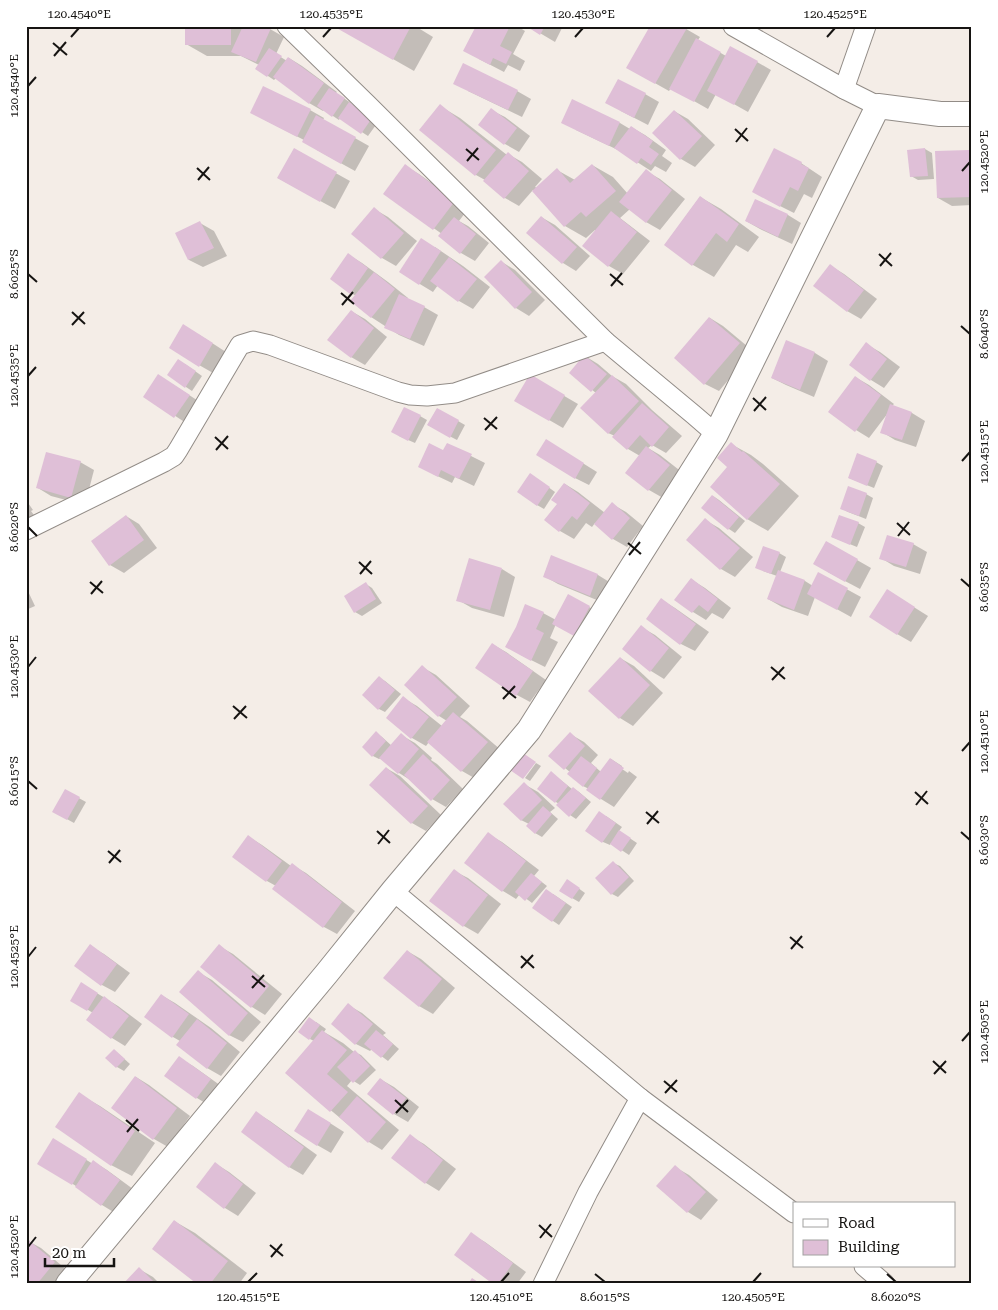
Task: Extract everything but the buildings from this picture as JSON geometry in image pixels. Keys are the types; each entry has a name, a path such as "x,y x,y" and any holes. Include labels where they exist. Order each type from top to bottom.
{"street":[{"path":"287,26 605,341 716,434"},
{"path":"733,26 844,89 878,106 940,114 972,114"},
{"path":"844,89 866,26"},
{"path":"68,1284 393,891 529,730 716,434 878,106"},
{"path":"26,530 174,456 240,345 253,341 270,345 398,392 427,396 455,393 605,341"},
{"path":"393,891 640,1098 793,1212"},
{"path":"543,1284 588,1192 640,1098"},
{"path":"866,1268 885,1284"}]}
